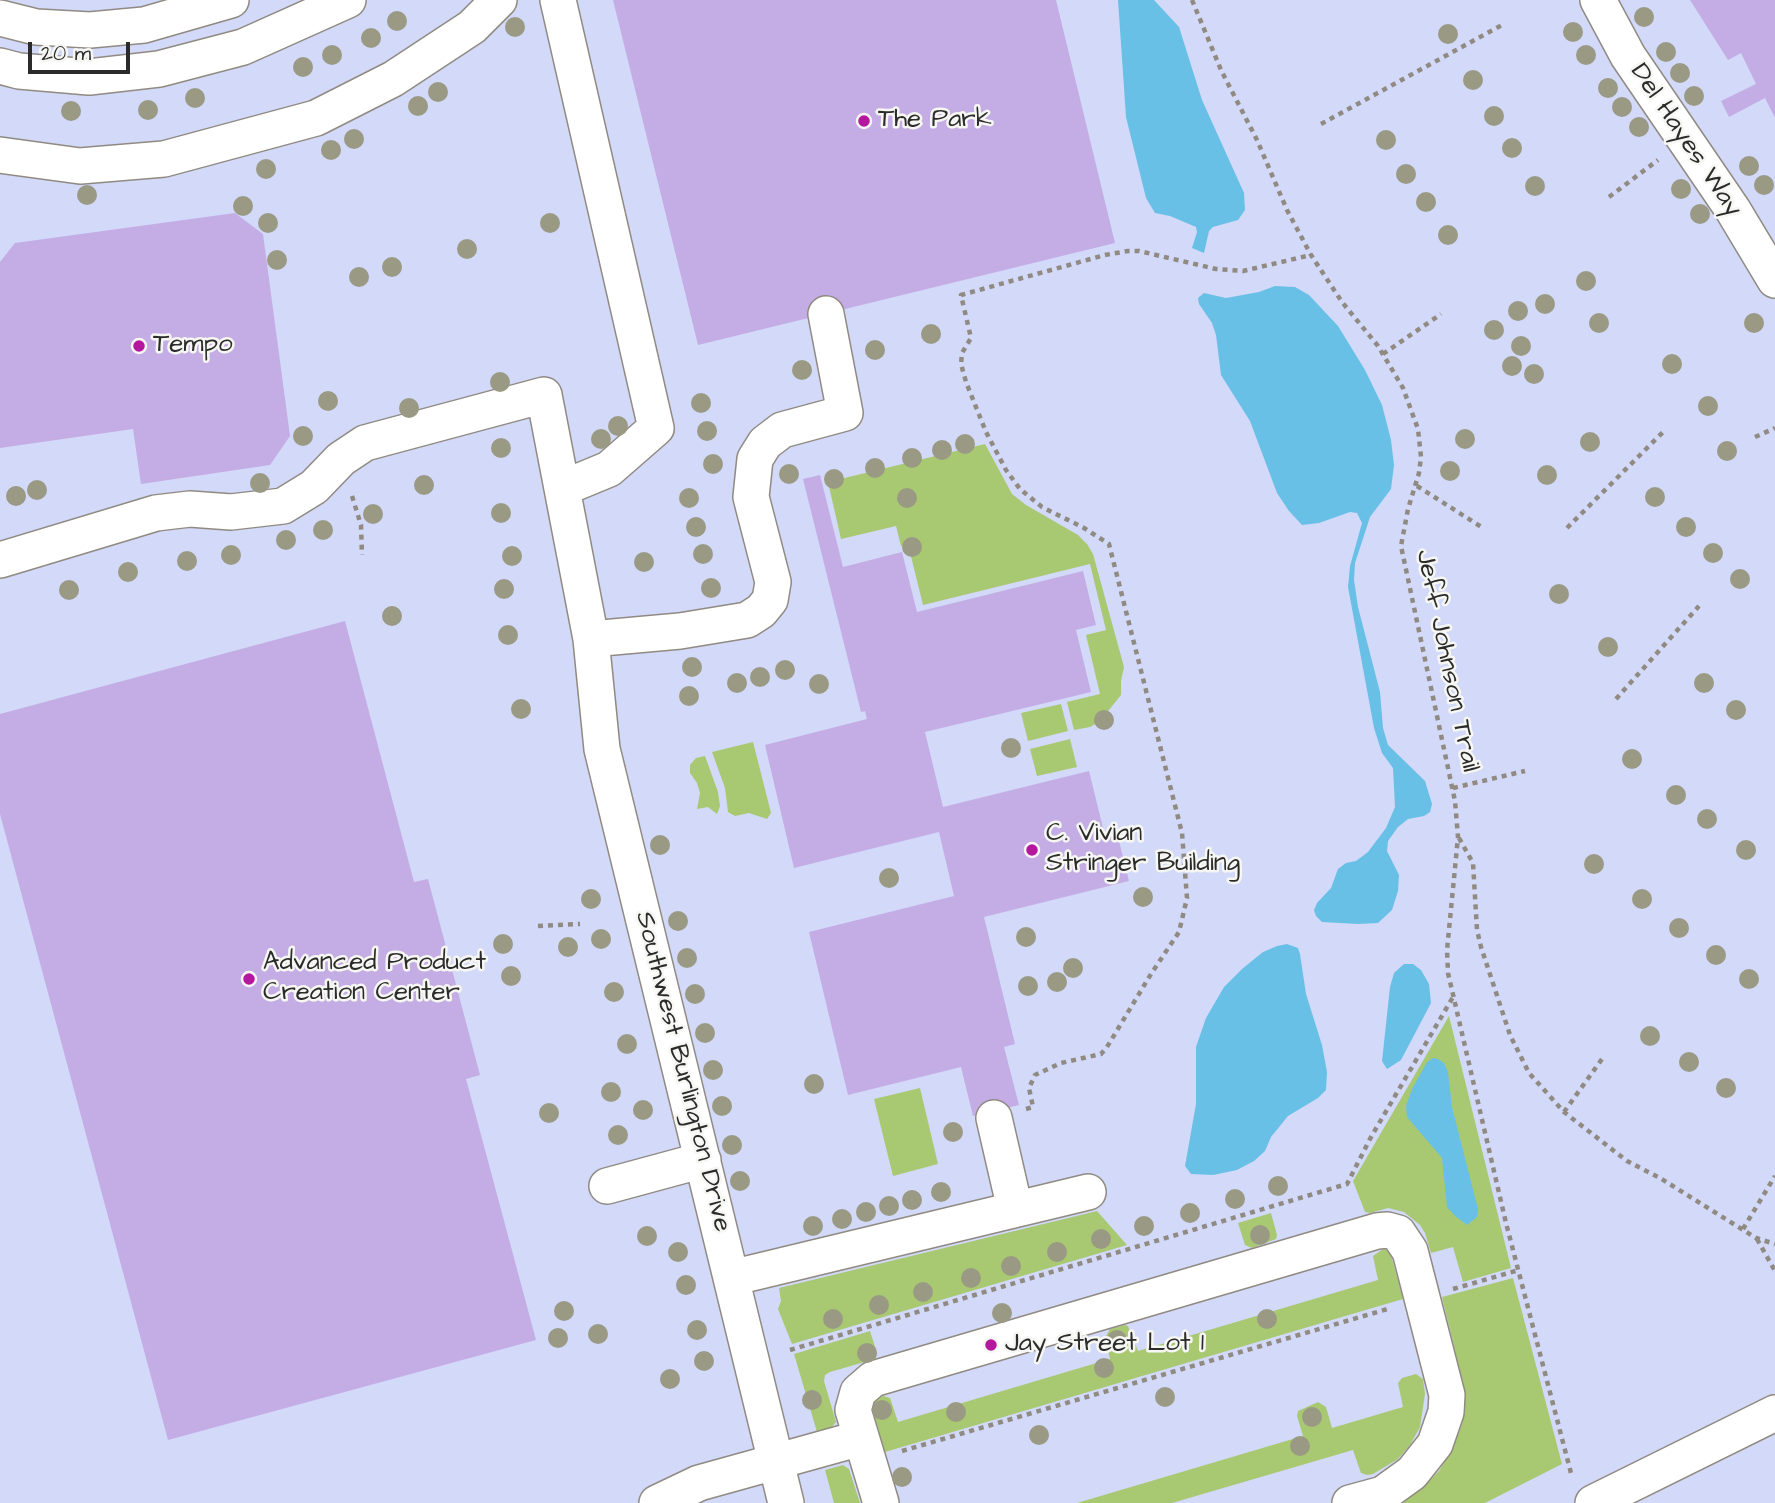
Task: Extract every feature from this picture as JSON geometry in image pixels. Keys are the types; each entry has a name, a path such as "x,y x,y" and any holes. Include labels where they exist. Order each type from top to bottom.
{"street":[{"path":"0,18 36,27 90,30 144,25 231,0"},
{"path":"0,65 19,71 89,77 159,69 243,47 348,0"},
{"path":"0,155 80,166 164,159 316,118 393,79 472,26 499,0"},
{"path":"558,0 656,428 609,469 563,488"},
{"name":"Del Hayes Way","path":"1598,0 1628,56 1733,210 1775,280"},
{"path":"591,639 680,631 747,620 771,600 773,582 751,497 751,478 755,459 765,443 782,430 845,413 825,314"},
{"name":"Southwest Burlington Drive","path":"0,560 156,513 190,509 231,512 283,506 314,487 341,459 365,443 544,395 591,639 602,749 786,1503"},
{"path":"995,1118 1015,1209"},
{"path":"607,1186 703,1160"},
{"path":"731,1278 1088,1192"},
{"path":"881,1503 853,1410 858,1392 873,1379 1387,1230 1398,1233 1406,1242 1422,1298 1447,1395 1443,1426 1435,1444 1406,1479 1383,1494 1350,1503"},
{"path":"1593,1503 1775,1413"},
{"path":"657,1503 699,1483 776,1462 865,1449"}],"path":[{"name":"Jeff Johnson Trail","path":"1192,0 1221,70 1287,210 1311,255 1342,302 1383,354 1407,398 1418,429 1421,457 1402,547 1453,788 1458,837 1473,863 1480,947 1510,1035 1529,1073 1563,1112 1627,1161 1660,1178 1756,1238 1775,1244"},
{"path":"1321,124 1502,25"},
{"path":"1609,197 1684,140"},
{"path":"995,1118 1033,1107 1029,1088 1035,1074 1061,1063 1101,1054 1179,932 1187,898 1182,833 1109,544 1042,507 1020,489 1006,470 986,432 961,364 962,353 971,338 961,295 1128,251 1139,251 1216,269 1243,271 1311,255"},
{"path":"1383,354 1441,314"},
{"path":"1755,437 1775,428"},
{"path":"1567,528 1667,429"},
{"path":"1417,486 1483,528"},
{"path":"356,509 361,525 362,555"},
{"path":"1616,699 1699,606"},
{"path":"1453,788 1525,771"},
{"path":"1458,837 1447,950 1448,973 1567,1457"},
{"path":"537,926 580,924"},
{"path":"790,1350 1347,1184 1453,997"},
{"path":"1563,1112 1602,1059"},
{"path":"1742,1229 1775,1176"},
{"path":"1756,1238 1775,1271"},
{"path":"865,1449 1519,1270"}],"shaded area":[{"path":"0,0 1775,0 1775,1503 0,1503"}],"green space":[{"path":"985,444 1012,494 1078,535 1093,554 1124,667 1121,695 1100,721 1090,727 1074,730 1067,702 1100,694 1086,635 1106,630 1090,564 923,605 908,544 901,546 896,526 841,539 828,482"},
{"path":"1061,704 1068,731 1028,741 1021,713"},
{"path":"1070,739 1077,767 1037,776 1030,749"},
{"path":"753,742 771,813 767,819 749,813 735,816 728,812 725,788 712,752"},
{"path":"705,756 718,792 720,806 717,814 708,807 697,809 700,793 690,773 690,765 696,758"},
{"path":"1449,1016 1511,1268 1463,1282 1453,1247 1431,1253 1420,1225 1404,1212 1388,1208 1365,1212 1353,1181"},
{"path":"920,1088 938,1164 893,1176 874,1099"},
{"path":"1097,1211 1127,1245 792,1344 778,1309 781,1301 779,1288"},
{"path":"1271,1213 1276,1239 1252,1248 1245,1245 1238,1223"},
{"path":"1383,1249 1390,1251 1403,1299 885,1452 872,1407 876,1398 890,1398 898,1422 1110,1359 1105,1338 1110,1329 1128,1326 1138,1351 1378,1280 1373,1256"},
{"path":"1513,1278 1562,1464 1485,1503 1402,1503 1439,1471 1461,1427 1464,1387 1442,1297"},
{"path":"870,1331 877,1353 875,1359 825,1375 824,1381 836,1422 831,1428 817,1432 794,1354"},
{"path":"1416,1374 1423,1379 1425,1394 1420,1427 1398,1459 1373,1474 1361,1473 1353,1450 1172,1503 1077,1503 1303,1436 1298,1411 1318,1402 1326,1407 1332,1428 1403,1407 1398,1383 1402,1378"},
{"path":"843,1465 849,1469 860,1503 834,1503 825,1470"}],"water":[{"path":"1118,0 1154,0 1179,27 1202,100 1244,193 1245,210 1238,220 1213,227 1209,231 1204,253 1192,248 1196,227 1155,213 1146,198 1126,117"},
{"path":"1275,286 1295,287 1309,295 1338,326 1365,370 1382,405 1391,440 1394,465 1391,489 1370,517 1355,563 1354,580 1358,607 1380,692 1383,728 1388,745 1425,781 1432,804 1430,812 1408,819 1388,841 1387,851 1399,875 1398,891 1392,910 1378,923 1322,922 1314,910 1331,888 1338,869 1368,852 1386,828 1395,807 1393,768 1382,753 1374,728 1348,587 1350,566 1362,523 1357,513 1350,512 1319,523 1302,525 1289,511 1277,493 1250,421 1221,375 1216,335 1198,298 1204,293 1226,298"},
{"path":"1287,944 1298,948 1300,954 1306,994 1322,1045 1327,1072 1326,1090 1288,1116 1271,1137 1265,1151 1254,1161 1237,1170 1213,1175 1191,1174 1185,1166 1196,1104 1196,1047 1206,1018 1224,987 1242,969 1263,952"},
{"path":"1404,964 1413,964 1421,970 1429,984 1431,1003 1401,1060 1387,1069 1382,1061 1390,987 1394,973"},
{"path":"1433,1058 1444,1063 1448,1072 1452,1107 1478,1209 1477,1217 1467,1225 1447,1207 1442,1158 1407,1117 1406,1106 1412,1089 1427,1062"}],"building":[{"name":"The Park","path":"613,0 1056,0 1115,243 698,345"},
{"path":"1690,0 1775,0 1775,118 1765,98 1729,117 1721,101 1756,84 1741,53 1728,60"},
{"name":"Tempo","path":"235,213 263,234 290,436 270,465 141,484 133,429 0,448 0,262 15,243"},
{"name":"C. Vivian Stringer Building","path":"820,475 843,567 902,552 917,612 1083,571 1096,625 1076,630 1091,692 925,732 943,807 1089,771 1104,832 1116,829 1129,881 984,917 1015,1044 1004,1047 1019,1105 973,1116 961,1067 848,1095 809,932 954,896 939,832 794,868 765,745 867,719 865,711 861,712 803,479"},
{"name":"Advanced Product Creation Center","path":"345,621 414,882 428,879 480,1075 466,1079 536,1340 168,1440 0,814 0,714"}],"place":[{"name":"The Park","path":"864,121"},
{"name":"Tempo","path":"139,346"},
{"name":"C. Vivian Stringer Building","path":"1032,850"},
{"name":"Advanced Product Creation Center","path":"249,979"},
{"name":"Jay Street Lot 1","path":"991,1345"}]}
